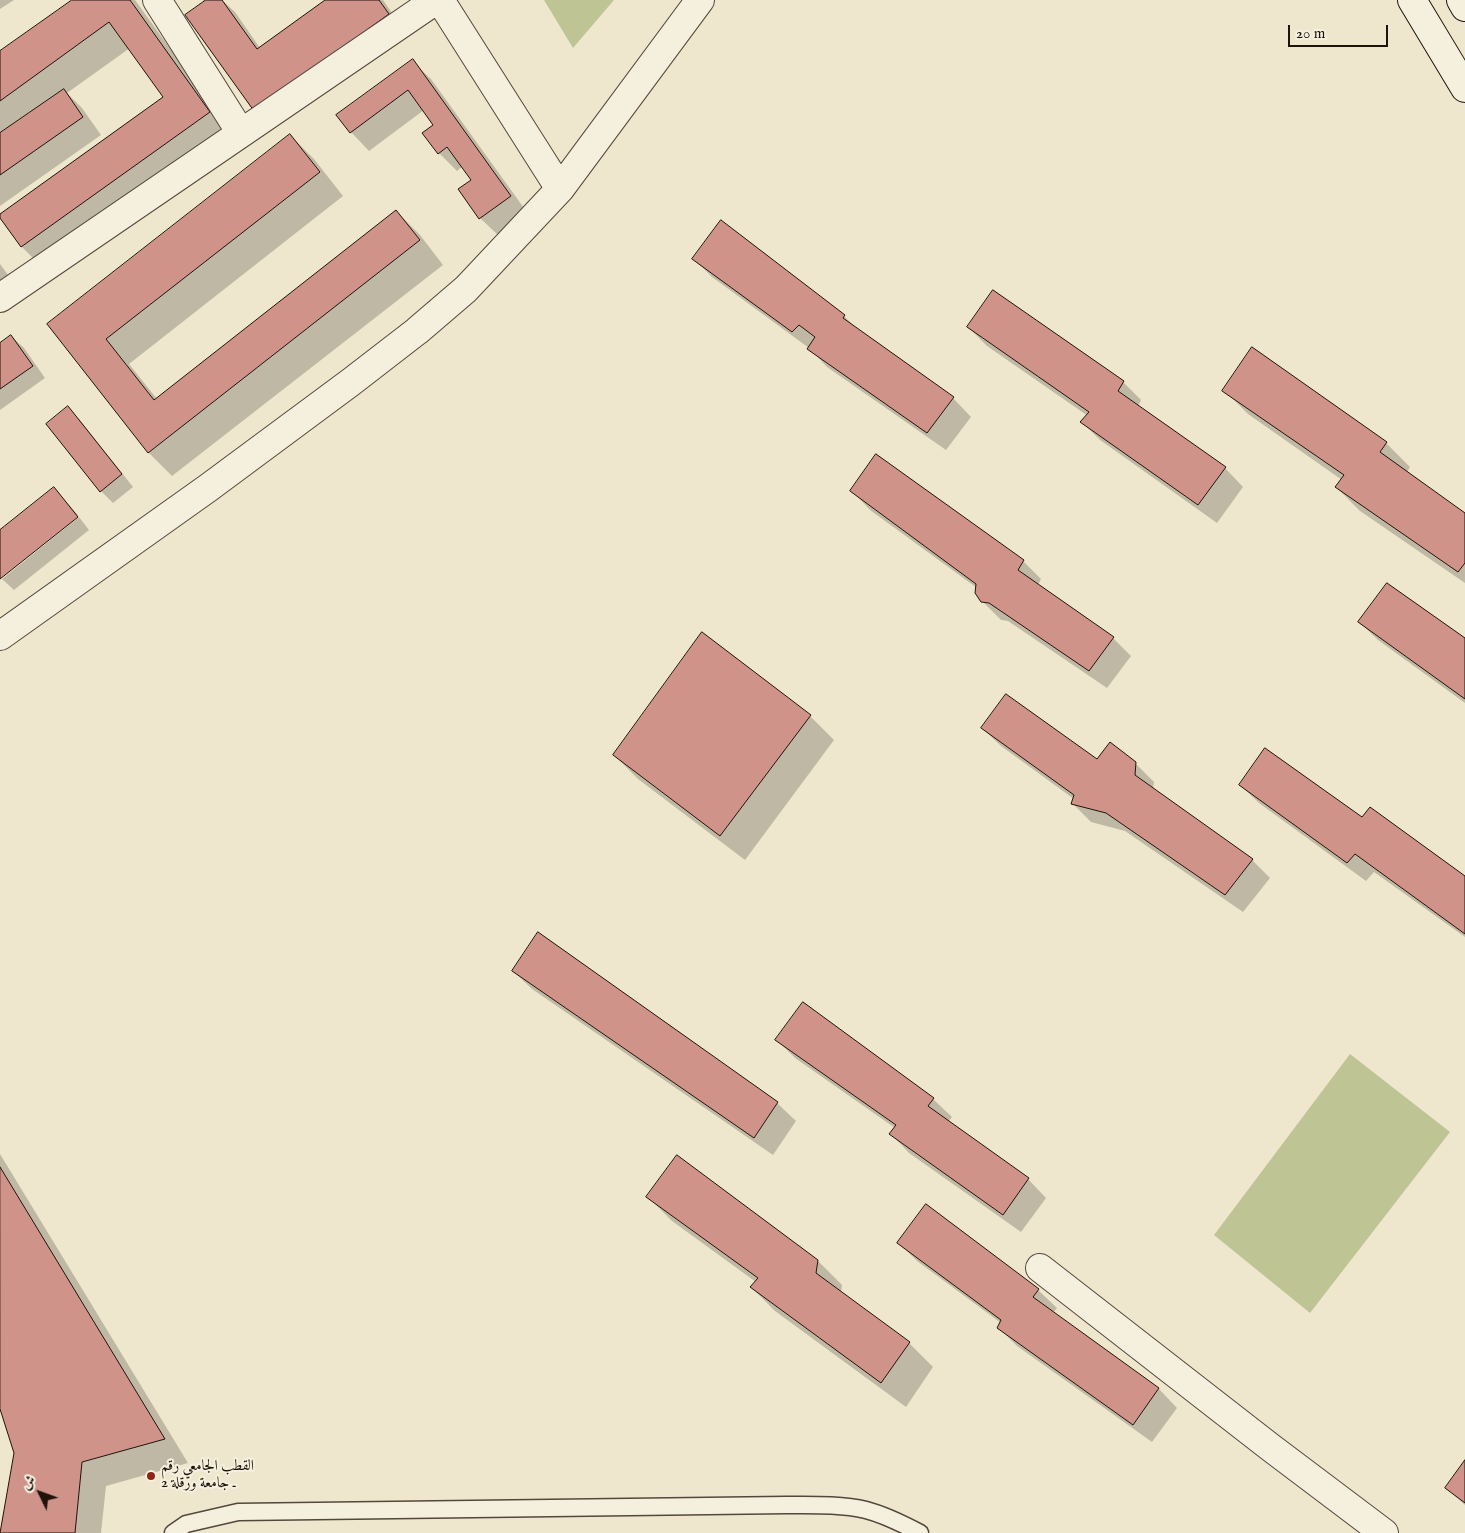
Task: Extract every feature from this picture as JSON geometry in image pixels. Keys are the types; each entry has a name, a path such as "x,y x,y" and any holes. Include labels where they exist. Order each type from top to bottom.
{"street":[{"path":"157,0 242,133"},
{"path":"0,298 438,0 560,190"},
{"path":"2,630 248,458 351,382 466,290 560,190 700,0"},
{"path":"1412,0 1465,88"},
{"path":"1461,0 1465,7"},
{"path":"1040,1268 1384,1533"}],"lane":[{"path":"173,1533 186,1524 238,1512 786,1505 828,1506 866,1510 920,1533"}],"green space":[{"path":"544,0 614,0 573,48"},
{"path":"1350,1054 1450,1132 1310,1313 1214,1235"}],"building":[{"path":"72,0 130,0 210,112 21,247 0,218 0,214 163,97 109,22 0,101 0,51"},
{"path":"206,0 222,0 257,49 325,0 379,0 389,14 254,111 185,15"},
{"path":"413,59 511,196 479,219 458,189 471,180 447,147 438,154 422,133 433,125 408,90 350,133 336,115"},
{"path":"64,89 83,117 0,175 0,133"},
{"path":"290,134 320,172 106,339 154,400 396,210 420,240 148,453 47,324"},
{"path":"721,220 845,315 843,318 954,397 927,433 807,349 815,337 799,325 792,332 692,259"},
{"path":"993,290 1124,381 1118,391 1226,467 1198,505 1080,422 1089,412 967,327"},
{"path":"11,335 33,366 0,389 0,343"},
{"path":"1252,347 1387,442 1380,452 1465,513 1465,563 1458,572 1335,487 1344,475 1222,391"},
{"path":"68,406 122,474 100,492 46,424"},
{"path":"876,454 1024,560 1018,570 1114,637 1089,671 989,603 981,602 975,593 976,584 850,491"},
{"path":"54,487 78,517 0,579 0,530"},
{"path":"1387,583 1465,638 1465,699 1358,622"},
{"path":"702,632 811,715 720,836 613,755"},
{"path":"1006,694 1097,759 1110,742 1136,762 1135,775 1253,859 1225,895 1106,813 1071,804 1074,795 981,728"},
{"path":"1265,748 1362,817 1370,807 1465,876 1465,934 1355,854 1347,863 1239,785"},
{"path":"538,932 778,1102 754,1138 512,971"},
{"path":"803,1002 934,1098 928,1106 1029,1178 1003,1215 889,1134 896,1125 775,1040"},
{"path":"677,1155 818,1260 816,1273 910,1342 881,1383 750,1287 758,1278 646,1197"},
{"path":"0,1167 165,1439 82,1462 75,1533 0,1533 14,1453 0,1409"},
{"path":"926,1204 1039,1289 1033,1297 1159,1388 1133,1425 997,1328 1001,1320 897,1243"},
{"path":"1465,1460 1465,1503 1445,1488"}],"place":[{"name":"القطب الجامعي رقم 2 ـ جامعة ورقلة","path":"151,1476"}]}
